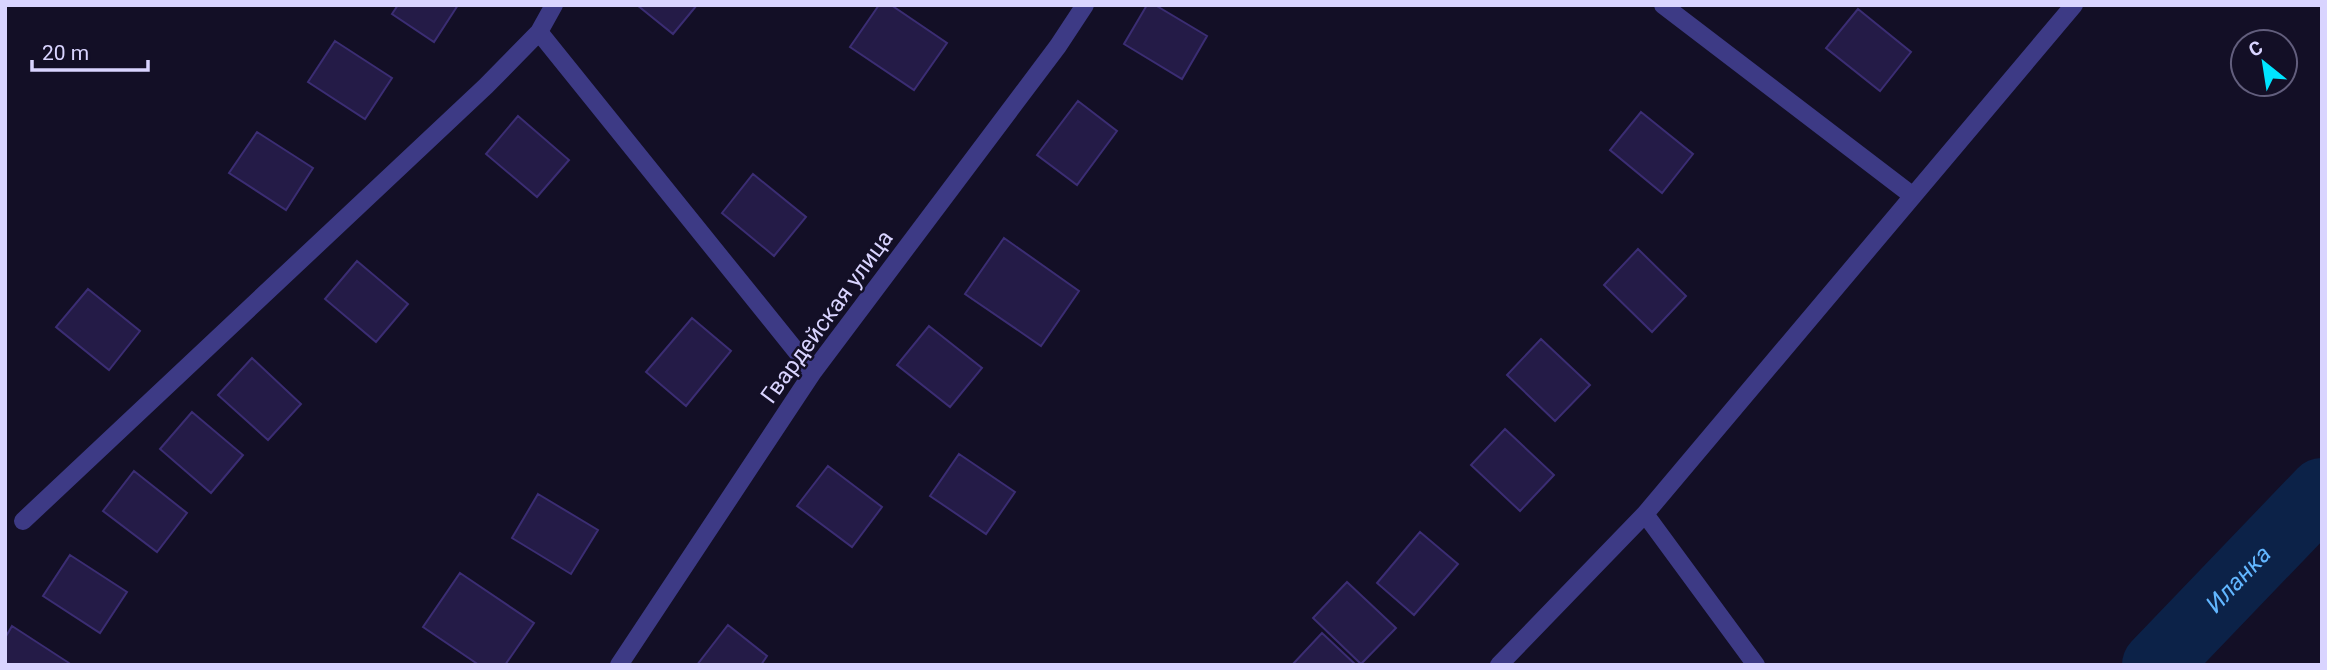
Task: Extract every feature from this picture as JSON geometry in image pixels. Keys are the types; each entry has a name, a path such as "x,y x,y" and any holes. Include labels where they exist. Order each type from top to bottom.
{"street":[{"path":"23,521 486,86 539,32 554,5"},
{"name":"Гвардейская улица","path":"619,665 813,372 1050,57 1085,5"},
{"path":"1664,5 1913,196"},
{"path":"1499,665 1645,514 2074,5"},
{"path":"539,32 813,372"},
{"path":"1645,514 1756,665"}],"building":[{"path":"398,5 458,5 434,42 392,14"},
{"path":"637,5 697,5 673,34"},
{"path":"879,5 891,5 947,43 914,90 850,47"},
{"path":"1147,5 1155,5 1207,36 1182,79 1124,44"},
{"path":"1858,9 1911,52 1880,91 1826,48"},
{"path":"335,41 392,78 365,119 308,82"},
{"path":"1078,101 1117,131 1077,185 1037,155"},
{"path":"1641,112 1693,154 1662,193 1610,150"},
{"path":"518,116 569,160 537,197 486,154"},
{"path":"257,132 313,168 286,210 229,173"},
{"path":"753,174 806,217 774,256 722,213"},
{"path":"1004,238 1079,291 1041,346 965,294"},
{"path":"1638,249 1686,296 1652,332 1604,285"},
{"path":"357,261 408,304 376,342 325,299"},
{"path":"88,289 140,331 109,370 56,327"},
{"path":"692,318 731,351 686,406 646,372"},
{"path":"929,326 982,368 950,407 897,365"},
{"path":"1541,339 1590,385 1555,421 1507,375"},
{"path":"252,358 301,404 268,440 218,395"},
{"path":"192,412 243,455 211,493 160,449"},
{"path":"1505,429 1554,475 1520,511 1471,465"},
{"path":"959,454 1015,492 986,534 930,496"},
{"path":"828,466 882,507 852,547 797,506"},
{"path":"134,471 187,513 157,552 103,511"},
{"path":"538,494 598,530 571,574 512,538"},
{"path":"1420,532 1458,564 1414,615 1377,583"},
{"path":"70,555 127,592 100,633 43,596"},
{"path":"460,573 534,623 505,665 479,665 423,627"},
{"path":"1347,582 1396,628 1361,664 1313,618"},
{"path":"728,625 767,656 761,665 697,665"},
{"path":"12,626 69,663 68,665 5,665 5,638"},
{"path":"1322,633 1356,665 1292,665"}],"waterway":[{"name":"Иланка","path":"2156,665 2322,492"}]}
